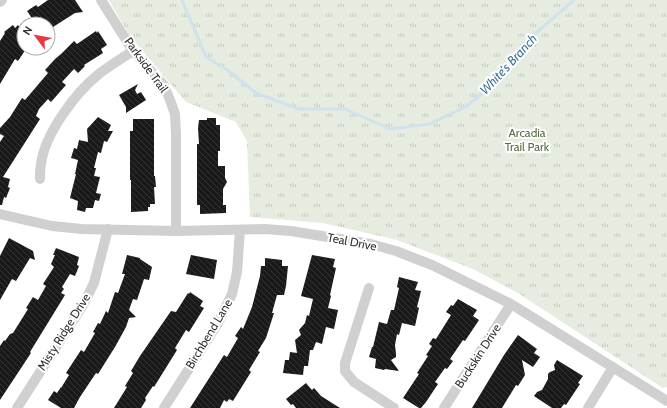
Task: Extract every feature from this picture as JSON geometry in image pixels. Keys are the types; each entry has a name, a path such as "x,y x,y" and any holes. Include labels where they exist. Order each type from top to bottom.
{"street":[{"name":"Parkside Trail","path":"101,0 133,51 164,85 175,114 176,232"},
{"path":"40,179 41,163 48,140 57,122 77,96 100,74 133,51"},
{"name":"Teal Drive","path":"0,214 52,226 82,229 176,232 265,229 291,231 371,244 396,251 432,265 511,304 667,401"},
{"name":"Misty Ridge Drive","path":"17,408 83,305 94,283 108,229"},
{"name":"Birchbend Lane","path":"164,408 218,323 232,294 237,272 240,230"},
{"path":"369,288 345,363 345,371 354,382 394,408"},
{"name":"Buckskin Drive","path":"444,408 511,304"},
{"path":"588,408 613,367"}],"green space":[{"name":"Arcadia Trail Park","path":"109,0 667,0 667,387 663,388 518,293 473,269 397,240 323,223 250,217 247,141 236,122 186,102 129,35"}],"building":[{"path":"48,0 75,0 83,12 75,13 56,25 56,16 30,16 27,11 36,5 38,7"},
{"path":"13,25 15,28 16,27 16,56 21,56 18,61 15,59 0,84 0,41 5,33 4,32"},
{"path":"96,31 97,33 98,31 107,45 101,49 103,53 84,65 85,66 78,73 74,69 62,82 66,85 51,102 48,99 39,109 36,116 40,119 3,177 10,179 8,187 10,188 6,198 4,197 2,205 0,205 0,142 4,136 0,134 0,128 10,117 22,98 25,100 48,73 45,70 55,59 74,41 77,44"},
{"path":"138,84 135,90 137,94 141,92 146,100 126,113 126,107 119,95"},
{"path":"98,117 111,125 108,131 113,131 107,142 104,141 101,153 98,152 94,168 96,168 94,176 100,177 96,193 101,194 99,201 95,200 93,208 86,208 85,212 77,210 78,201 70,198 78,160 71,158 74,148 77,149 79,140 88,142 87,129"},
{"path":"207,118 216,118 216,125 220,125 220,151 218,151 218,166 225,166 225,178 227,182 223,189 223,205 226,205 226,213 200,214 200,205 197,205 197,144 199,144 198,128 199,120 207,120"},
{"path":"133,119 154,119 155,204 150,204 148,211 131,212 130,131 133,131"},
{"path":"9,238 33,251 35,260 30,258 16,281 12,279 0,300 0,256"},
{"path":"56,248 79,257 77,265 79,266 75,276 70,274 62,287 64,289 61,293 65,295 30,352 31,353 0,400 0,346 10,334 13,333 28,309 26,308 33,297 38,300 46,286 43,284 54,267 51,264"},
{"path":"127,255 140,258 152,267 149,280 144,279 137,300 133,299 129,310 136,317 129,318 126,327 115,347 98,374 96,373 74,408 61,408 48,400 54,391 57,393 61,388 69,375 66,373 81,350 84,352 95,333 93,332 98,323 100,324 106,311 108,313 115,292 118,293 125,274 122,274"},
{"path":"191,255 217,260 214,279 186,274"},
{"path":"312,255 335,259 333,267 336,268 328,308 338,310 334,329 326,327 322,344 316,342 313,350 310,350 308,366 304,366 303,375 283,373 285,360 289,360 290,352 297,353 295,340 301,335 299,330 305,323 307,315 309,316 313,299 301,296"},
{"path":"265,258 282,260 282,266 288,266 286,286 284,295 277,295 272,313 274,313 266,338 258,351 260,352 249,370 251,372 233,401 229,399 227,402 224,400 220,408 190,408 224,355 227,357 238,338 235,336 241,327 243,329 252,307 261,266 265,266"},
{"path":"399,277 418,282 415,290 421,291 417,307 419,308 415,326 402,323 399,335 397,334 395,345 396,357 391,360 399,371 384,370 375,368 376,359 369,357 379,322 387,324 391,310 394,310 399,288 397,287"},
{"path":"190,292 203,301 200,306 204,308 189,332 186,330 175,348 177,350 154,387 153,386 145,398 146,400 141,408 114,408 127,387 125,386 133,373 131,371 140,356 171,311 176,312"},
{"path":"458,299 477,310 473,316 479,320 465,341 463,340 450,359 453,361 447,369 445,368 435,382 438,384 426,402 421,408 419,408 403,398 419,374 417,373 428,356 426,355 432,346 429,344 433,338 436,339 451,315 446,312"},
{"path":"518,335 537,349 534,353 540,357 533,367 522,360 525,375 518,386 516,385 502,408 472,408 504,355"},
{"path":"557,360 583,376 578,383 580,384 566,405 564,404 561,408 552,408 534,396 537,392 542,390 548,379 548,374 555,370 554,365"},
{"path":"306,383 312,390 314,388 321,396 340,408 296,408 293,404 291,405 286,399"}],"waterway":[{"name":"White's Branch","path":"182,0 206,57 226,69 256,93 298,109 345,109 390,129 430,124 467,106 493,84 522,45 574,0"}]}
